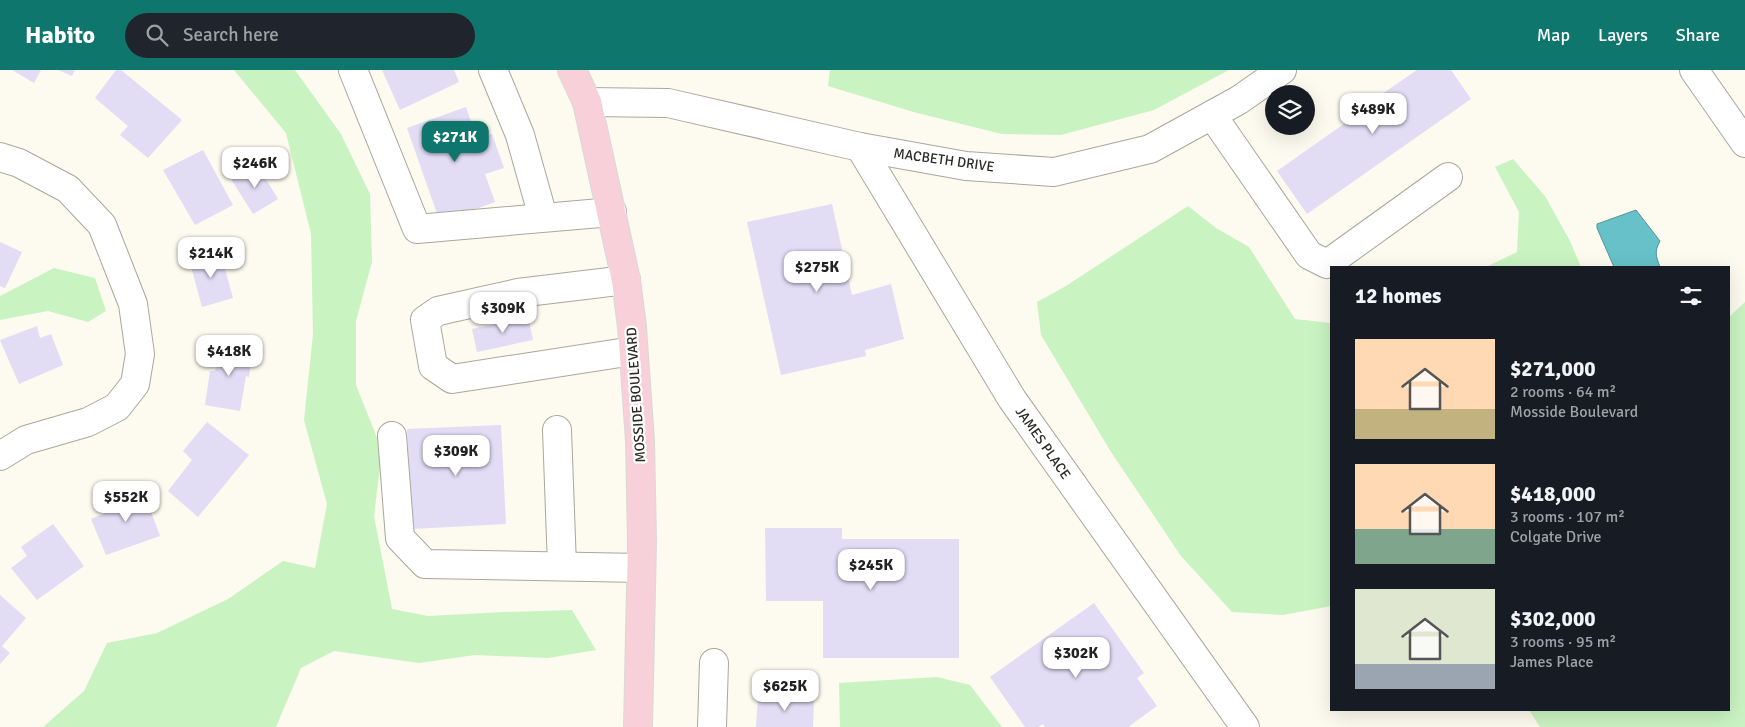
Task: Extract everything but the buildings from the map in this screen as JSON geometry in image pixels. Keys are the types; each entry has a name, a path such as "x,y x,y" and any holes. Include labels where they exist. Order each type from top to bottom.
{"main road":[{"name":"MOSSIDE BOULEVARD","path":"572,70 587,102 626,280 640,441 641,568 638,727"}],"street":[{"path":"353,70 417,229 612,212"},
{"path":"493,70 520,135 543,217"},
{"name":"MACBETH DRIVE","path":"587,102 668,103 860,147 966,166 1054,172 1150,150 1239,100 1282,70"},
{"path":"1694,70 1745,143"},
{"path":"1212,115 1310,256 1327,264 1448,177"},
{"name":"JAMES PLACE","path":"860,147 1012,399 1245,727"},
{"path":"0,157 19,162 68,189 102,225 133,304 140,354 135,384 117,407 88,422 26,440 0,456"},
{"path":"626,280 518,293 438,311 425,320 433,366 452,380 633,351"},
{"path":"556,430 562,566"},
{"path":"392,436 400,538 425,564 641,568"},
{"path":"712,727 714,663"}],"green space":[{"path":"234,70 295,70 341,134 370,194 372,262 356,321 356,385 382,450 374,516 392,609 428,616 572,610 596,650 548,658 475,655 419,663 334,651 301,668 276,727 43,727 84,691 107,643 157,633 228,599 283,561 315,568 327,504 304,420 313,334 311,234 286,133"},
{"path":"830,70 1229,70 1154,110 1061,135 1002,134 917,113 828,86"},
{"path":"1513,159 1545,196 1570,241 1581,266 1488,266 1517,252 1519,212 1495,167"},
{"path":"1188,206 1216,228 1249,247 1295,319 1330,323 1330,606 1283,615 1232,612 1181,556 1111,452 1041,335 1037,302 1066,286"},
{"path":"54,268 95,278 106,311 88,322 48,311 0,320 0,296"},
{"path":"1745,302 1745,727 1540,727 1530,711 1730,711 1730,316"},
{"path":"937,677 970,685 1002,727 840,727 839,683"}],"water":[{"path":"1636,210 1660,241 1656,254 1660,266 1614,266 1597,224"}]}
